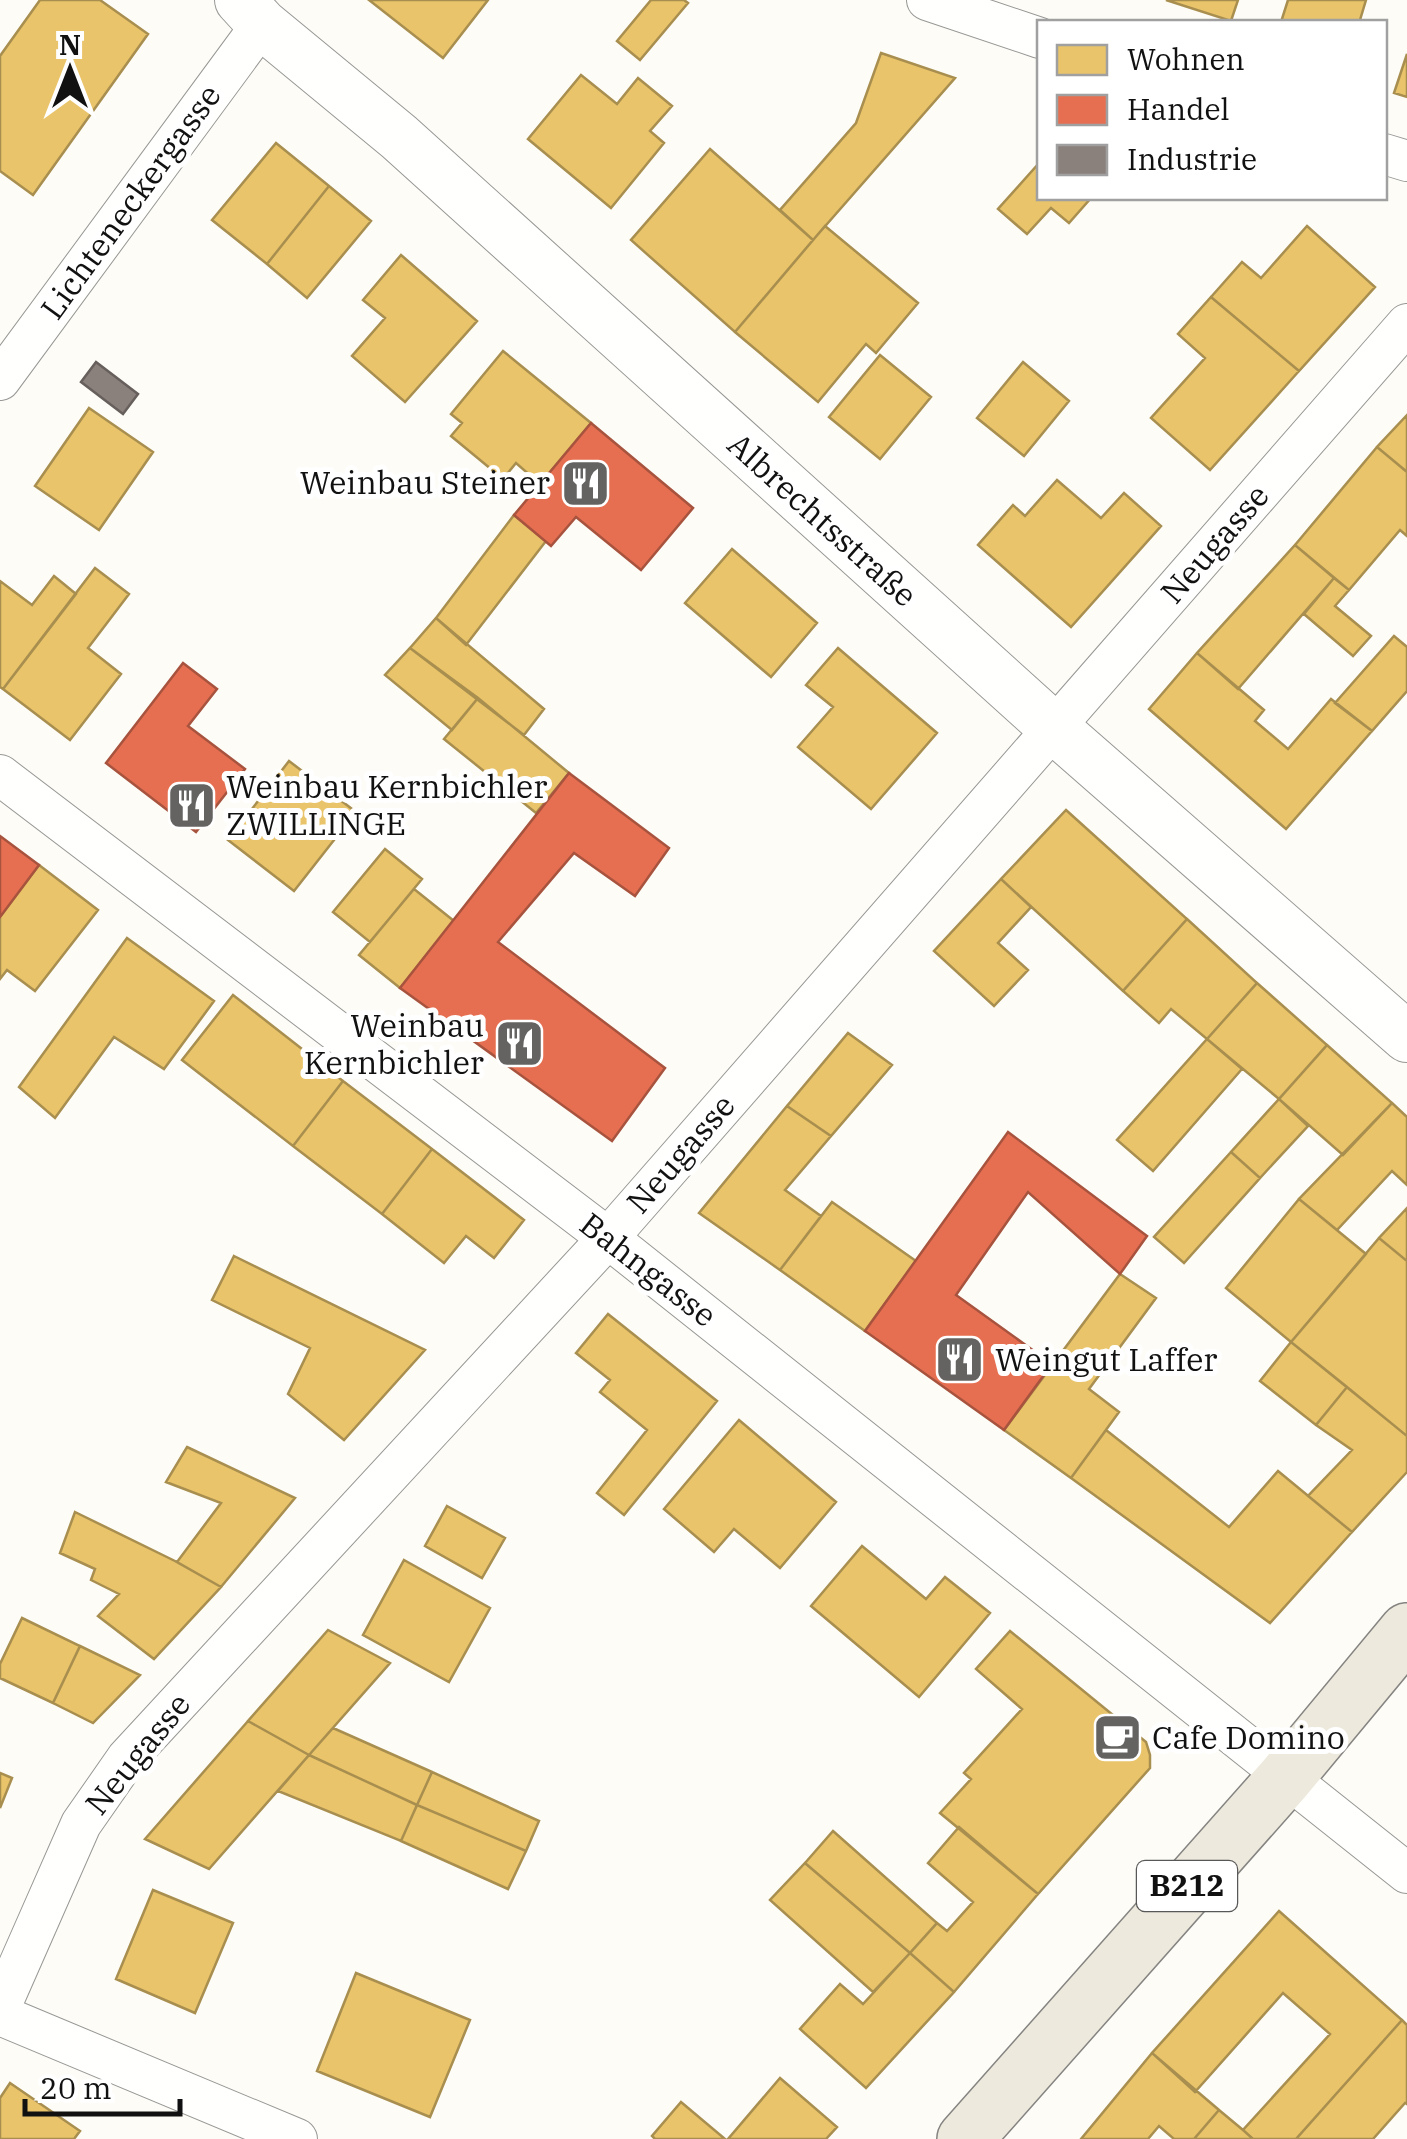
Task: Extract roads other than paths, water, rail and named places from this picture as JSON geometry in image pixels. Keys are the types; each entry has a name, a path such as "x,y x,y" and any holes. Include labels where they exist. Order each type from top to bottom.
{"main road":[{"name":"B212","path":"965,2139 1285,1778 1407,1632"}],"street":[{"path":"927,0 1037,37"},
{"name":"Lichteneckergasse","path":"0,380 251,12"},
{"name":"Albrechtsstraße","path":"251,12 399,138 1054,728 1407,1037"},
{"name":"Neugasse","path":"0,2012 81,1824 127,1758 608,1238 1407,324"},
{"name":"Bahngasse","path":"0,775 608,1238 1407,1872"},
{"path":"0,2012 297,2139"}],"place":[{"name":"Weinbau Steiner","path":"585,483"},
{"name":"Weinbau Kernbichler ZWILLINGE","path":"191,805"},
{"name":"Weinbau Kernbichler","path":"519,1044"},
{"name":"Weingut Laffer","path":"960,1360"},
{"name":"Cafe Domino","path":"1117,1738"}]}
